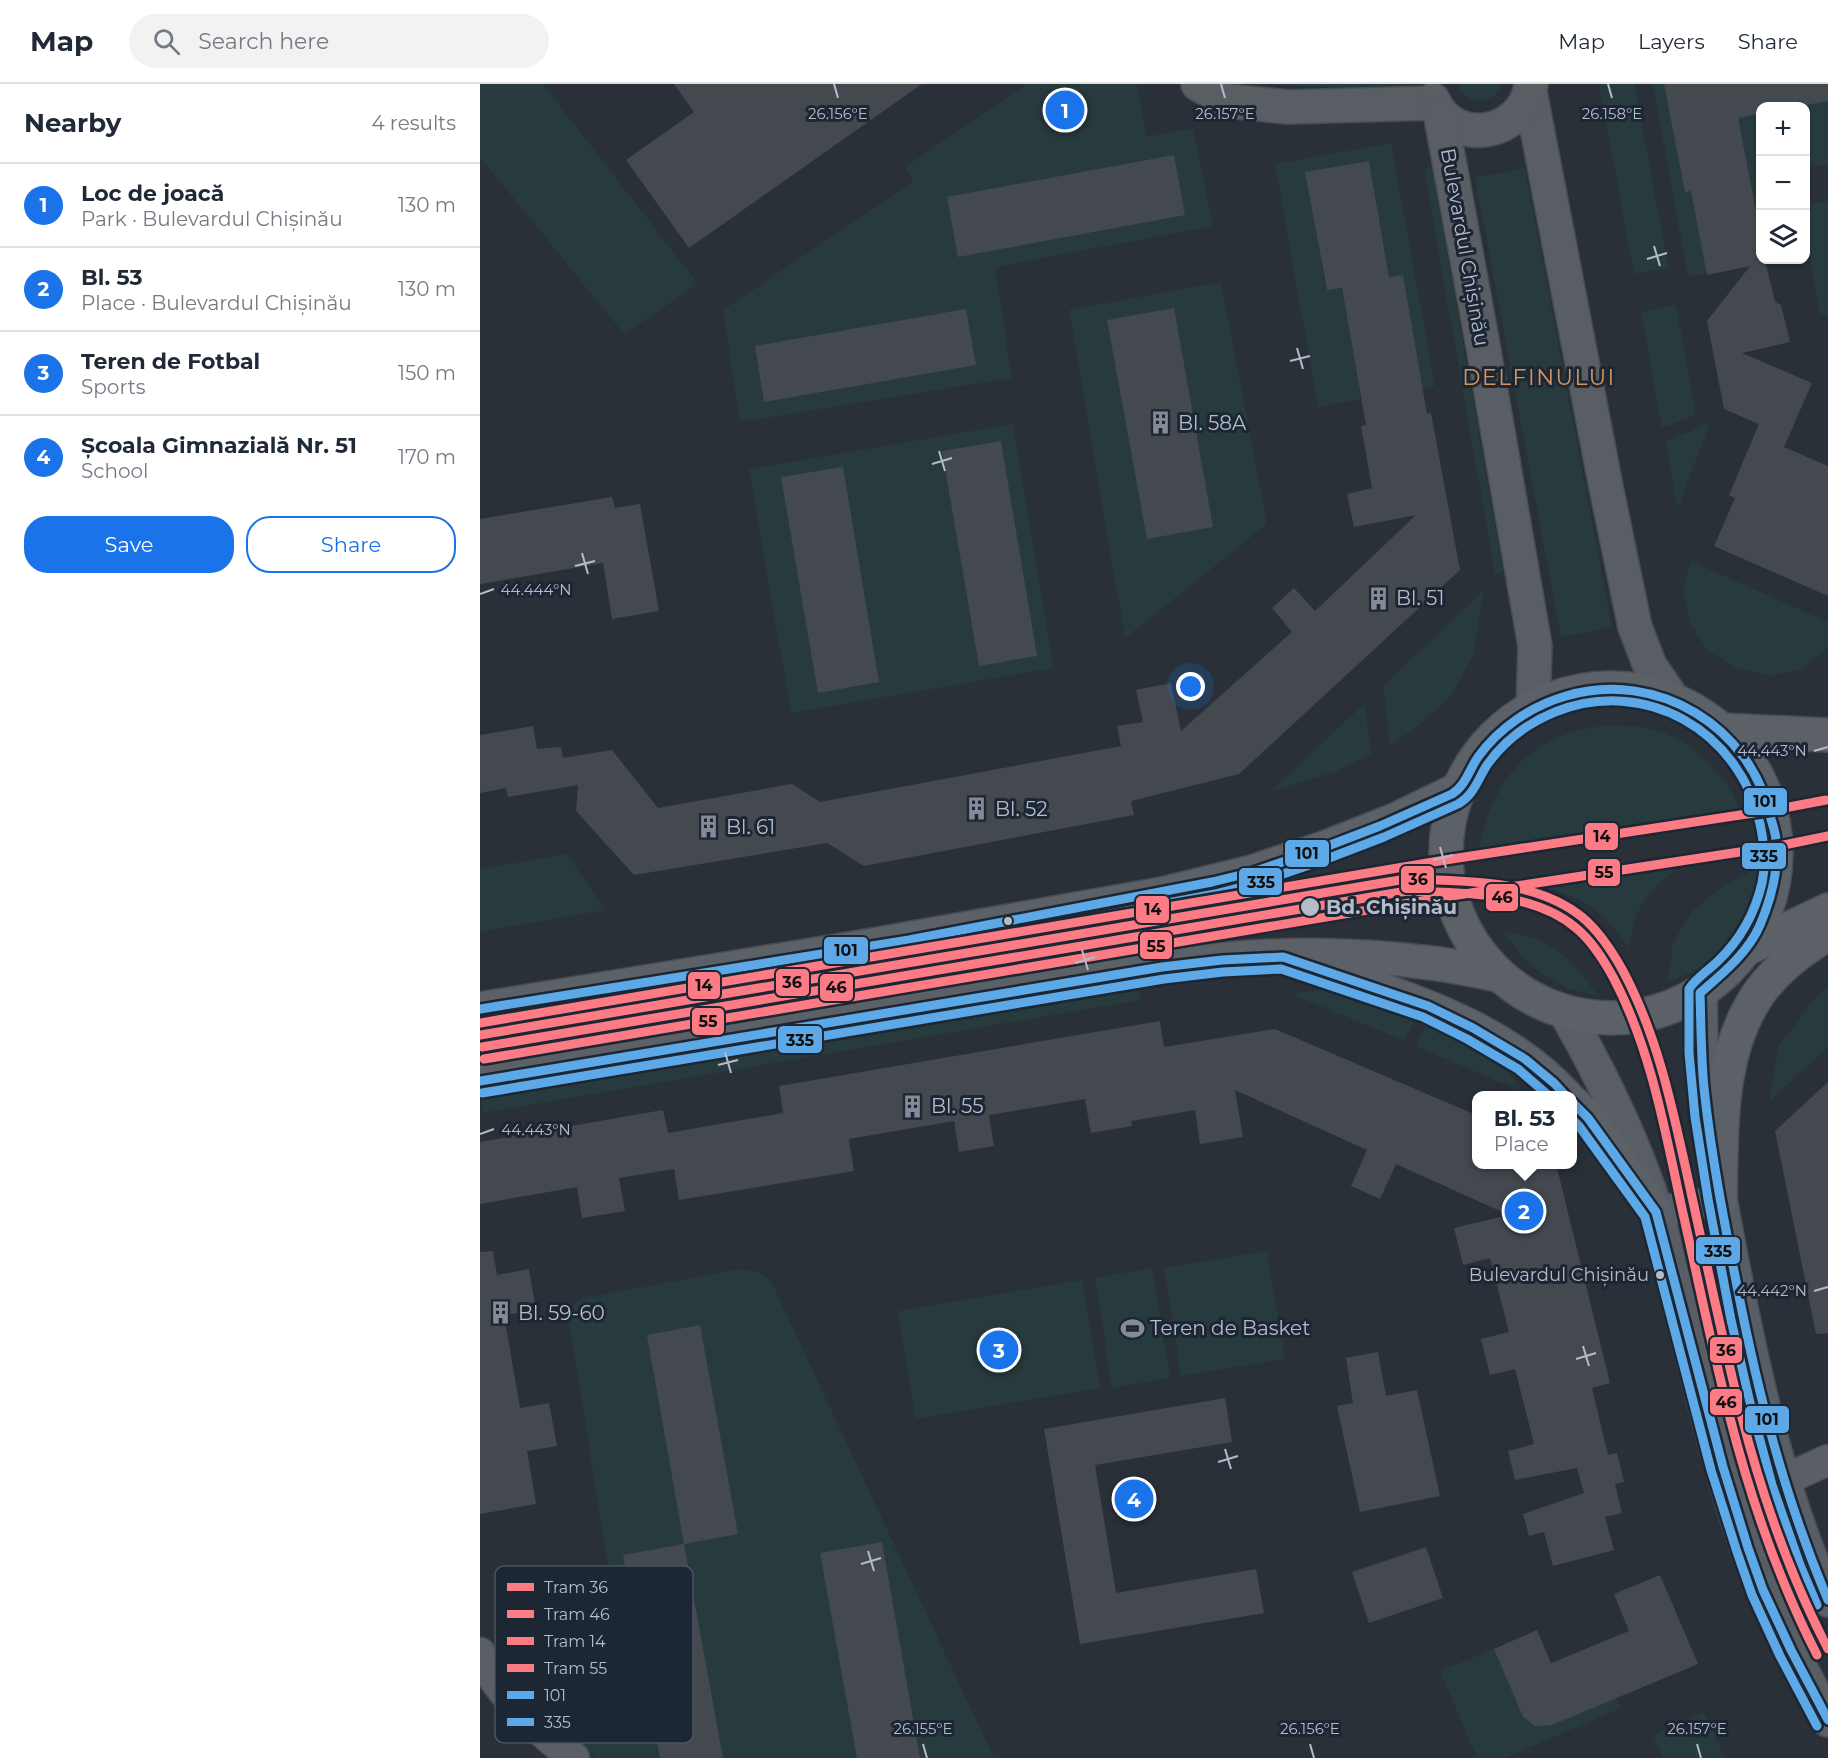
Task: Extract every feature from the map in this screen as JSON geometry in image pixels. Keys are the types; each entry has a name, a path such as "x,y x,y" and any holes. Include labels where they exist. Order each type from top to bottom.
{"main road":[{"path":"1198,84 1228,101 1288,108 1434,100"},
{"name":"Bulevardul Chișinău","path":"1434,100 1448,120 1467,129 1480,131 1506,123 1517,115 1523,108 1531,88"},
{"name":"Bulevardul Chișinău","path":"1531,88 1606,487 1635,627 1650,666 1674,701"},
{"name":"Bulevardul Chișinău","path":"1434,100 1482,340 1534,646 1533,709"},
{"path":"1608,689 1633,690 1659,695 1674,701 1722,730 1751,766 1766,796 1775,822 1777,840 1776,870 1770,898 1760,925 1746,949 1700,993 1657,1011 1623,1019 1596,1018 1566,1013 1530,998 1498,975 1471,942 1450,890 1446,852 1449,820 1459,789 1479,756 1503,730 1533,709 1556,698 1573,693 1608,689"},
{"path":"1722,730 1828,735"},
{"path":"480,1009 889,943 1162,894 1252,872 1324,848 1395,820 1459,789"},
{"path":"1746,949 1828,910"},
{"path":"1720,1201 1726,1086 1731,1054 1744,1020 1761,990 1784,966 1828,934"},
{"path":"1283,957 1428,1006 1473,1028 1525,1059 1562,1091"},
{"path":"480,1081 1152,969 1222,960 1359,957 1422,962 1498,975"},
{"path":"1700,993 1701,1060 1720,1201 1748,1341 1799,1529 1828,1600"},
{"path":"1566,1013 1614,1102 1638,1160 1656,1212 1726,1477 1748,1548 1763,1590 1828,1720"},
{"path":"1577,1107 1588,1118 1656,1212"}],"street":[{"path":"1656,1212 1720,1201"},
{"path":"1784,1480 1828,1460"},
{"path":"480,1653 495,1678"},
{"path":"557,1743 574,1758"}],"green space":[{"path":"480,84 543,84 698,284 624,334 480,157"},
{"path":"1027,84 1137,84 1146,137 1193,128 1213,226 995,267 1012,378 740,422 723,310 913,182 905,167"},
{"path":"1245,84 1406,84 1394,90"},
{"path":"1457,84 1503,84 1493,96 1473,100 1466,97"},
{"path":"1599,84 1634,84 1669,268 1634,274"},
{"path":"1653,84 1828,84 1828,164 1810,167 1810,102 1756,102 1756,264 1762,264 1688,277"},
{"path":"1391,143 1435,386 1414,390 1403,275 1389,277 1369,161 1306,173 1326,290 1342,288 1361,399 1318,407 1275,164"},
{"path":"1432,167 1503,572 1495,574 1424,168"},
{"path":"1525,168 1612,627 1561,637 1475,178"},
{"path":"1828,201 1828,316 1820,313 1810,257 1810,204"},
{"path":"1221,282 1267,524 1125,638 1069,310"},
{"path":"1676,305 1696,415 1662,428 1641,312"},
{"path":"1710,422 1677,510 1666,442"},
{"path":"1013,424 1054,668 791,713 749,469"},
{"path":"1691,561 1828,622 1828,644 1824,651 1802,669 1769,676 1736,668 1708,651 1690,623 1683,589"},
{"path":"1484,590 1474,653 1451,696 1413,730 1390,745 1383,686"},
{"path":"1365,703 1371,754 1332,773 1270,792"},
{"path":"1601,726 1649,728 1667,734 1688,746 1723,780 1734,797 1744,820 1475,861 1491,807 1509,776 1521,762 1535,750 1558,737"},
{"path":"567,854 605,910 480,932 480,869"},
{"path":"1686,862 1663,880 1644,902 1635,919 1628,948 1610,924 1591,906 1540,885"},
{"path":"1762,867 1751,905 1733,939 1704,967 1668,982 1673,943 1693,910 1724,885"},
{"path":"1503,931 1532,938 1555,949 1578,970 1598,996 1570,989 1543,974 1522,957"},
{"path":"1137,976 1141,1000 483,1113 480,1090"},
{"path":"1349,986 1419,1011 1405,1041 1291,994"},
{"path":"1828,988 1828,1047 1769,1102 1779,1045 1819,993"},
{"path":"1430,1015 1488,1044 1522,1091 1521,1091 1416,1046"},
{"path":"1267,1251 1285,1359 1181,1376 1164,1268"},
{"name":"Teren de Basket","path":"1152,1268 1170,1378 1112,1388 1095,1278"},
{"path":"741,1269 757,1272 770,1279 994,1758 597,1758 574,1743 693,1743 693,1566 608,1566 569,1323 573,1306 583,1298"},
{"path":"1082,1280 1100,1388 915,1419 898,1311"},
{"path":"1494,1649 1523,1717 1535,1726 1616,1698 1621,1708 1505,1758 1477,1758 1440,1671"},
{"path":"1704,1712 1725,1758 1664,1758 1653,1735"}],"building":[{"path":"674,84 922,84 689,248 626,160 694,112"},
{"path":"1664,84 1828,84 1828,101 1810,104 1810,102 1756,102 1756,115 1738,118 1756,211 1756,264 1766,264 1775,302 1781,305 1790,342 1742,353 1812,383 1784,447 1828,466 1828,596 1714,546 1735,498 1729,495 1759,424 1724,409 1707,321 1750,266 1707,275 1691,191 1685,192"},
{"path":"1174,155 1185,215 958,257 947,197"},
{"path":"1369,161 1389,277 1403,275 1427,414 1431,413 1460,570 1239,774 1131,801 1134,815 864,866 827,843 634,875 576,811 578,785 508,797 506,788 480,793 480,735 533,726 537,749 561,747 563,758 612,750 658,808 792,784 820,802 1121,746 1117,726 1143,722 1136,690 1171,683 1181,731 1292,632 1272,608 1294,588 1315,611 1416,515 1354,527 1347,494 1372,488 1361,426 1366,425 1342,288 1327,290 1305,172"},
{"name":"Bl. 58A","path":"1174,308 1213,527 1147,539 1107,320"},
{"path":"966,309 976,365 764,402 755,346"},
{"path":"1001,441 1037,656 979,666 942,451"},
{"path":"843,467 879,682 818,693 781,477"},
{"path":"612,497 615,508 640,504 659,611 612,619 603,563 480,584 480,519"},
{"path":"1160,1021 1164,1047 1275,1029 1472,1113 1472,1169 1557,1169 1610,1383 1592,1388 1608,1455 1617,1453 1624,1482 1615,1484 1622,1513 1605,1517 1614,1550 1553,1566 1544,1532 1529,1536 1523,1514 1584,1493 1577,1468 1515,1480 1508,1451 1534,1444 1515,1369 1490,1375 1481,1339 1509,1332 1490,1258 1463,1265 1454,1228 1509,1215 1396,1164 1380,1199 1351,1186 1367,1150 1235,1090 1243,1137 1200,1144 1195,1110 1131,1121 1132,1126 1091,1133 1085,1099 989,1115 994,1146 959,1152 954,1121 849,1139 854,1171 679,1200 674,1169 619,1178 625,1211 582,1218 577,1187 480,1204 480,1142 663,1110 668,1133 783,1113 779,1086"},
{"path":"1828,1082 1828,1333 1816,1334 1775,1131"},
{"path":"493,1251 497,1275 529,1269 536,1310 504,1315 520,1408 549,1403 557,1446 527,1451 536,1504 480,1514 480,1252"},
{"path":"700,1325 738,1534 684,1544 647,1335"},
{"path":"1378,1352 1386,1396 1417,1390 1440,1496 1360,1512 1337,1406 1353,1403 1346,1358"},
{"path":"1225,1398 1232,1442 1095,1465 1116,1593 1256,1569 1264,1613 1080,1644 1044,1429"},
{"path":"882,1542 920,1758 857,1758 820,1553"},
{"path":"684,1544 688,1566 625,1566 623,1555"},
{"path":"1426,1547 1443,1598 1369,1623 1352,1572"},
{"path":"1660,1575 1698,1664 1552,1725 1535,1726 1523,1717 1494,1649 1537,1630 1551,1663 1629,1631 1614,1594"},
{"path":"693,1593 723,1758 660,1758 657,1743 693,1743"}],"tram line":[{"name":"14","path":"480,1023 1445,860 1826,800"},
{"name":"55","path":"484,1059 1451,896 1779,846 1828,836"},
{"name":"36","path":"480,1035 1406,879 1498,884 1543,895 1582,917 1600,935 1623,971 1648,1027 1674,1116 1749,1445 1767,1505 1789,1563 1828,1649"},
{"name":"46","path":"482,1047 1407,891 1496,896 1539,907 1559,916 1582,933 1601,957 1626,1004 1647,1061 1663,1120 1711,1340 1738,1449 1756,1509 1778,1568 1817,1655"}],"transit line":[{"name":"101","path":"480,1009 909,940 1212,882 1253,872 1380,826 1452,794 1461,786 1486,746 1517,719 1553,700 1600,690 1634,691 1666,699 1696,713 1722,733 1744,757 1760,786 1776,836 1775,873 1768,905 1760,925 1742,954 1700,993 1703,1076 1718,1188 1754,1366 1786,1485 1828,1600"},
{"name":"335","path":"482,1021 911,952 1215,894 1257,883 1324,860 1384,837 1458,804 1472,791 1487,765 1509,741 1526,727 1555,712 1589,703 1622,701 1654,707 1684,720 1710,738 1732,762 1749,791 1763,838 1763,876 1751,915 1740,935 1726,953 1689,989 1689,1053 1695,1117 1708,1199 1731,1320 1750,1403 1772,1485 1800,1565 1817,1605"},
{"name":"101","path":"480,1081 1162,967 1222,960 1283,957 1428,1006 1473,1028 1525,1059 1561,1091"},
{"name":"335","path":"482,1093 1164,979 1223,972 1281,969 1423,1017 1467,1039 1518,1069 1543,1091"},
{"name":"101","path":"1577,1107 1588,1118 1656,1212 1723,1467 1748,1548 1763,1590 1828,1720"},
{"name":"335","path":"1577,1124 1645,1217 1711,1470 1737,1552 1752,1595 1780,1656 1817,1726"}],"place":[{"name":"Loc de joacă","path":"1065,110"},
{"name":"Bl. 58A","path":"1160,423"},
{"name":"Bl. 51","path":"1378,598"},
{"name":"Bl. 52","path":"977,809"},
{"name":"Bl. 61","path":"708,827"},
{"name":"Bd. Chișinău","path":"1310,907"},
{"name":"Bl. 55","path":"913,1106"},
{"name":"Bl. 53","path":"1524,1211"},
{"name":"Bulevardul Chișinău","path":"1660,1275"},
{"name":"Bl. 59-60","path":"500,1313"},
{"name":"Teren de Basket","path":"1132,1328"},
{"name":"Teren de Fotbal","path":"999,1350"},
{"name":"Școala Gimnazială Nr. 51","path":"1134,1499"}],"district":[{"name":"DELFINULUI","path":"1539,377"}]}
